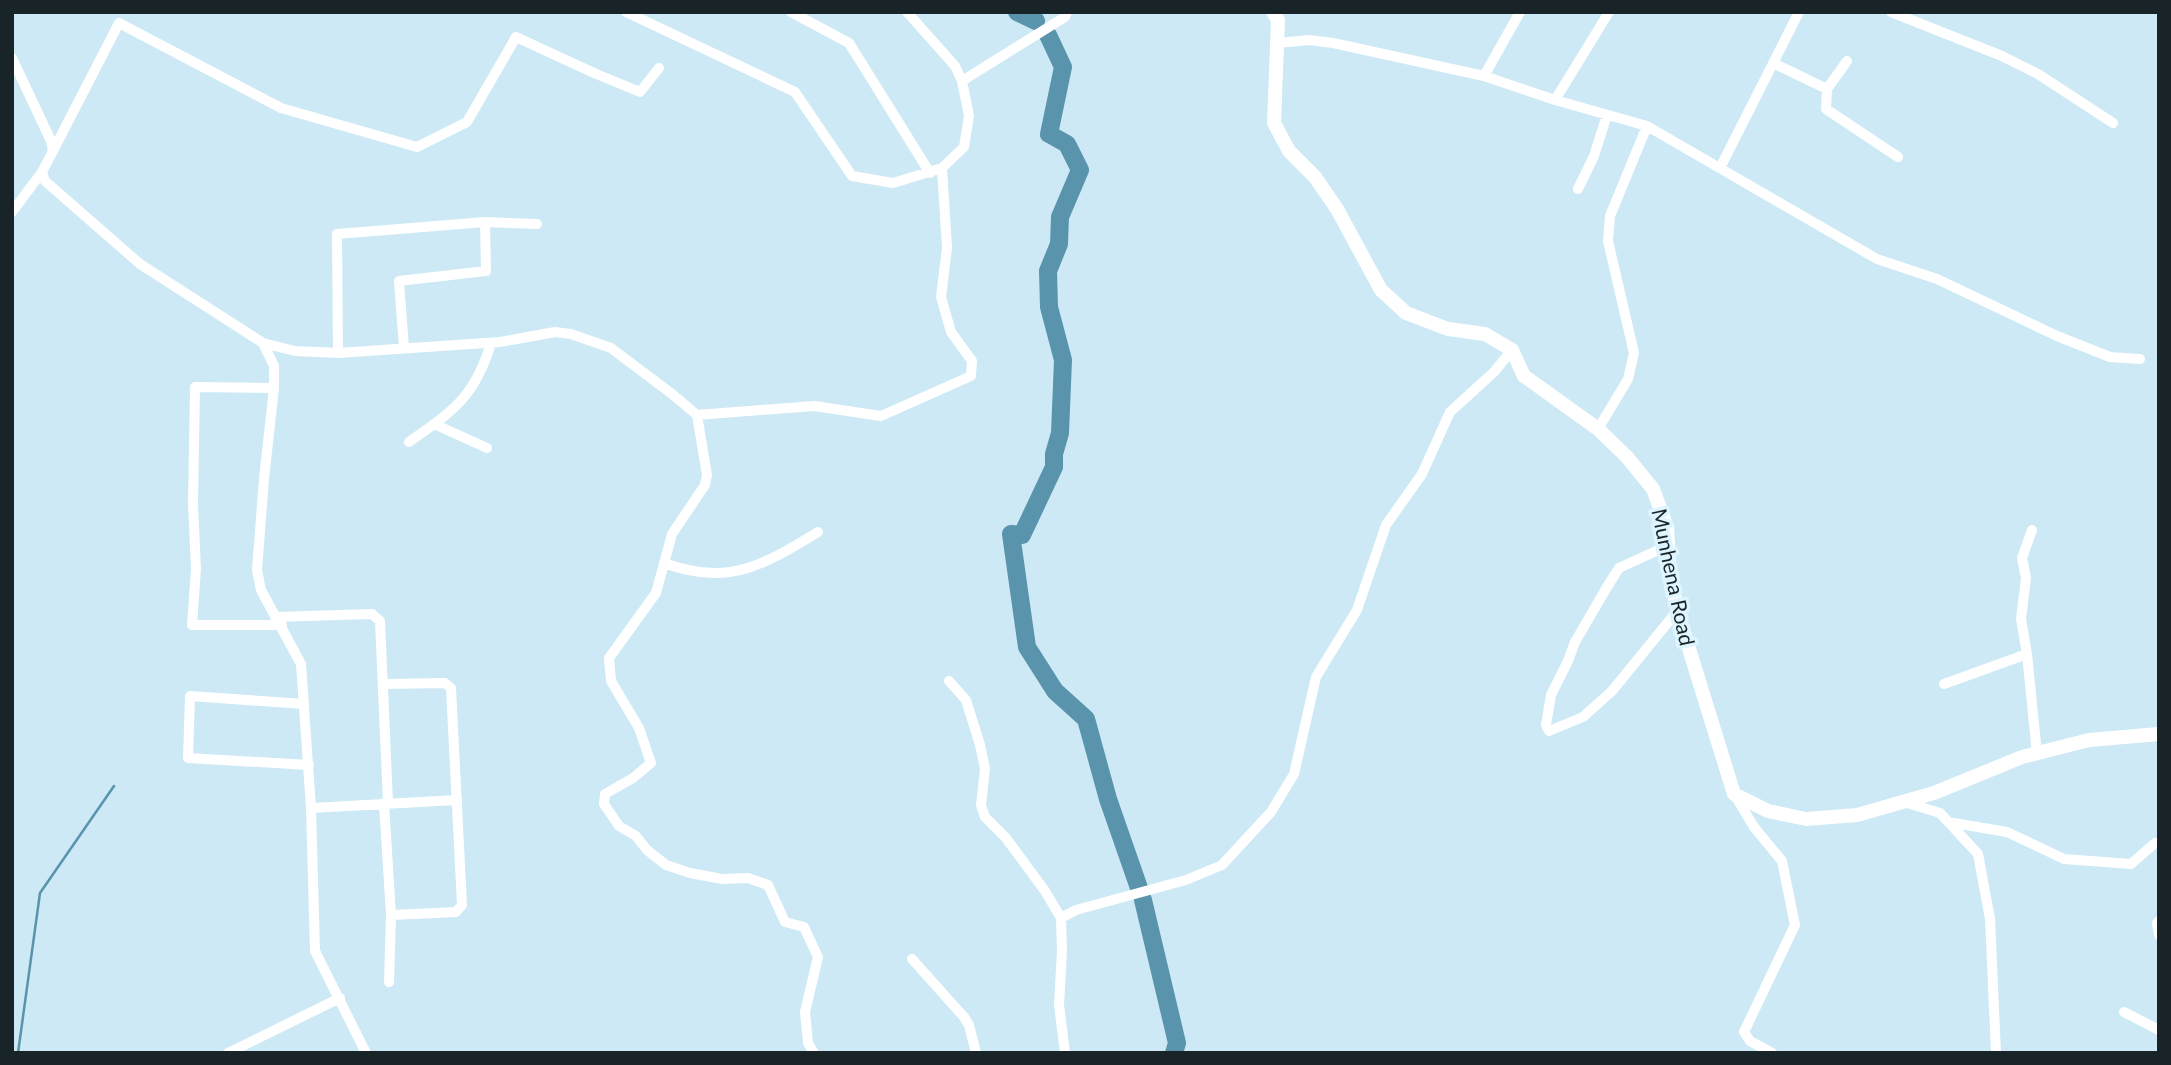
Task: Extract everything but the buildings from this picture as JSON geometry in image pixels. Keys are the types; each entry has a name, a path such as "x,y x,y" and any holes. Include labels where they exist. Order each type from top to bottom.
{"street":[{"path":"626,12 795,92 852,176 893,183 943,168 964,147 969,116 962,81 955,66 907,12"},
{"path":"791,12 849,43 930,173"},
{"path":"962,81 1065,17 1067,12"},
{"path":"1060,918 1076,910 1173,884 1222,865 1271,811 1294,774 1316,677 1357,610 1386,525 1422,474 1450,412 1494,372 1512,350 1485,334 1448,330 1406,313 1381,290 1337,209 1315,177 1289,151 1274,123 1278,20 1273,12"},
{"path":"1484,76 1520,12"},
{"path":"1555,100 1609,12"},
{"path":"1720,168 1799,12"},
{"path":"1891,12 2001,56 2038,74 2113,123"},
{"path":"12,212 42,172 119,23 281,108 417,147 467,122 516,37 640,92 659,68"},
{"path":"1278,43 1309,40 1333,43 1484,76 1555,100 1647,126 1877,259 1937,279 2057,336 2110,357 2140,359"},
{"path":"12,58 51,141 53,151"},
{"path":"1847,61 1827,89 1826,109 1898,157"},
{"path":"1773,63 1827,89"},
{"path":"1578,189 1594,156 1607,115"},
{"path":"1598,429 1628,379 1634,354 1608,241 1610,216 1647,126"},
{"path":"697,415 814,406 881,416 971,376 972,361 951,332 941,297 947,248 943,168"},
{"path":"42,172 45,181 140,264 263,343 295,351 338,352 491,342 555,332 571,334 611,348 697,415 707,475 705,485 672,534 656,593 608,658 611,681 639,728 651,763 633,778 604,794 604,804 619,826 636,836 666,865 690,873 722,879 748,878 768,885 785,922 804,927 818,957 805,1012 808,1043 814,1053"},
{"path":"338,352 337,234 485,222 537,224"},
{"path":"404,348 399,281 486,271 485,222"},
{"path":"408,442 450,413 468,393 485,363 491,342"},
{"path":"263,343 274,366 274,388 257,570 261,590 301,664 312,808 315,951 341,998 366,1053"},
{"name":"Munhena Road","path":"1512,350 1524,376 1598,429 1627,457 1653,489 1667,527 1670,580 1734,794"},
{"path":"274,388 195,387 193,504 196,569 192,625 372,614 380,621 391,915 389,982"},
{"path":"434,424 487,448"},
{"path":"2032,530 2022,558 2026,578 2021,619 2037,754"},
{"path":"664,563 687,572 707,574 745,570 774,559 818,532"},
{"path":"1667,546 1619,568 1575,642 1569,661 1551,695 1546,725 1549,731 1583,717 1612,691 1678,610"},
{"path":"1944,684 2027,654"},
{"path":"949,681 966,700 980,745 985,769 981,805 985,817 1006,838 1045,891 1060,918 1062,951 1059,1005 1065,1053"},
{"path":"383,684 445,683 451,688 462,905 456,912 391,915"},
{"path":"304,704 190,696 188,758 309,765"},
{"path":"1734,794 1768,811 1806,819 1857,815 1934,793 2022,757 2089,740 2159,734"},
{"path":"1734,794 1754,827 1782,861 1795,925 1744,1032 1750,1041 1772,1053"},
{"path":"312,808 457,800"},
{"path":"1904,802 1940,813 1978,854 1990,919 1996,1053"},
{"path":"1948,822 2007,832 2064,859 2131,864 2155,843 2159,843"},
{"path":"2159,921 2159,935"},
{"path":"912,959 964,1017 969,1025 976,1053"},
{"path":"228,1053 341,998"},
{"path":"2124,1012 2159,1030"}],"waterway":[{"path":"1017,12 1036,21"},
{"path":"1048,35 1063,67 1049,134 1067,144 1080,170 1060,217 1059,244 1048,271 1049,307 1063,360 1060,433 1054,454 1054,467 1022,535 1011,534 1027,647 1055,691 1086,719 1108,799 1139,888"},
{"path":"18,1053 40,893 114,786"},
{"path":"1143,900 1177,1043 1174,1053"}]}
